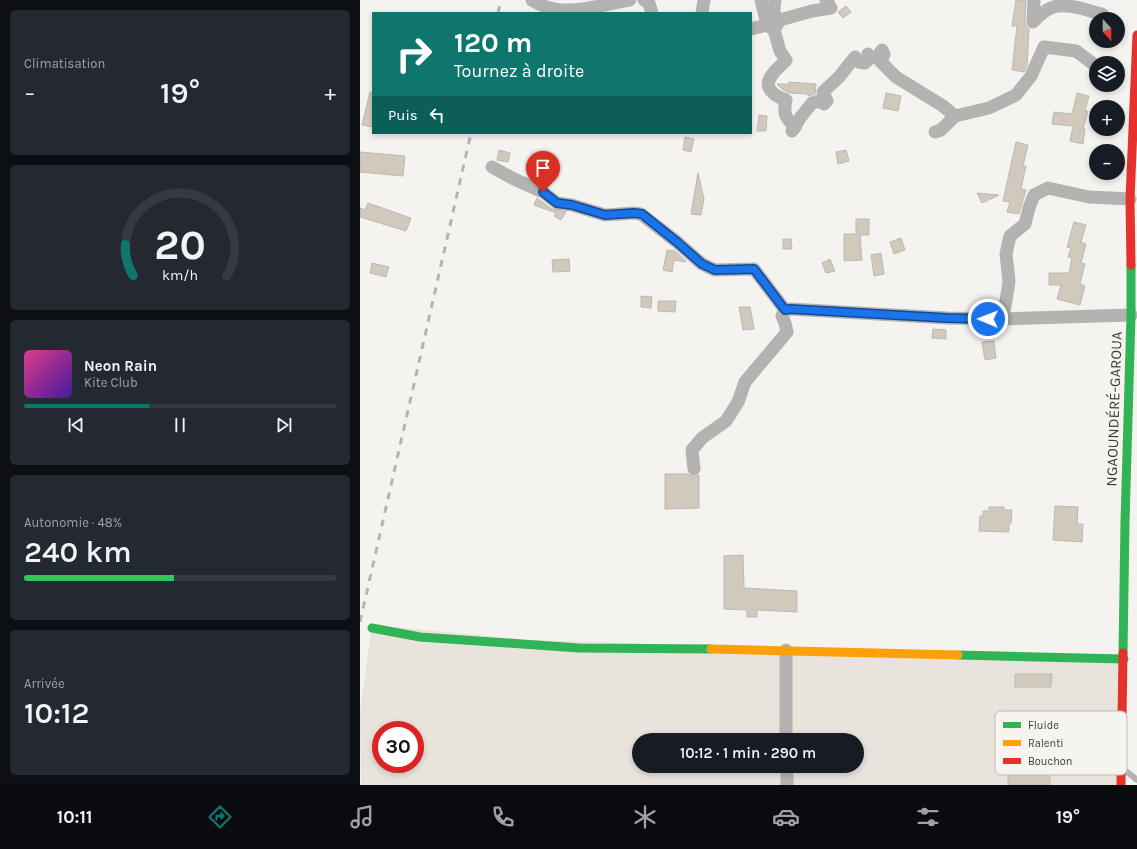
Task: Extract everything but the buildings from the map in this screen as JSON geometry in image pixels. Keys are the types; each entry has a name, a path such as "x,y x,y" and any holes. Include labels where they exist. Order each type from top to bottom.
{"main road":[{"name":"NGAOUNDÉRÉ-GAROUA","path":"1123,711 1125,522 1131,315 1130,199 1137,35"},
{"path":"372,628 420,637 580,648 786,650 1124,659"}],"street":[{"path":"532,0 541,6 578,11 630,0"},
{"path":"644,0 649,3 652,12"},
{"path":"702,12 704,0"},
{"path":"761,0 774,25 780,51 786,60 770,76 768,88 779,98 786,100 784,111 786,118 793,129 812,103 820,100 824,104 827,101 823,92 839,77 855,57 858,62 865,63 868,60 868,54 870,57 877,58 882,50 884,54 881,62 896,78 943,106 955,116"},
{"path":"774,25 776,18 773,12 775,0"},
{"path":"752,29 774,25 812,11 831,8 826,0"},
{"path":"1034,0 1032,22 1046,10 1056,5 1071,6 1094,12"},
{"path":"935,132 941,130 955,116 989,108 1016,95 1031,76 1044,47 1076,51 1089,61"},
{"path":"492,167 543,192 557,203 572,205 605,215 634,213 642,214 702,264 715,270 754,269 785,310"},
{"path":"1002,319 1009,281 1006,254 1010,236 1025,224 1034,195 1048,188 1089,197 1130,199"},
{"path":"785,310 790,309 947,318 1002,319 1131,315"},
{"path":"694,469 692,450 702,438 726,421 738,402 745,382 787,332 782,316 785,310"},
{"path":"786,650 786,733"},
{"path":"787,773 787,785"}],"lane":[{"path":"1127,772 1137,780"}],"shaded area":[{"path":"372,625 532,640 1124,659 1123,711 995,711 995,775 1121,775 1121,785 361,785 360,712"}],"railway":[{"path":"498,12 501,0"},
{"path":"360,622 471,134"}],"traffic: fast":[{"path":"1123,653 1131,265"},
{"path":"372,628 420,637 579,648 711,649"},
{"path":"958,655 1124,659"}],"traffic: slow":[{"path":"711,649 958,655"}],"traffic: jam":[{"path":"1131,265 1130,199 1137,35"},
{"path":"1122,711 1123,653"},
{"path":"1121,775 1121,785"}],"route":[{"path":"543,192 557,203 572,205 605,215 634,213 642,214 702,264 715,270 754,269 766,287 785,310 790,309 988,319"}]}
